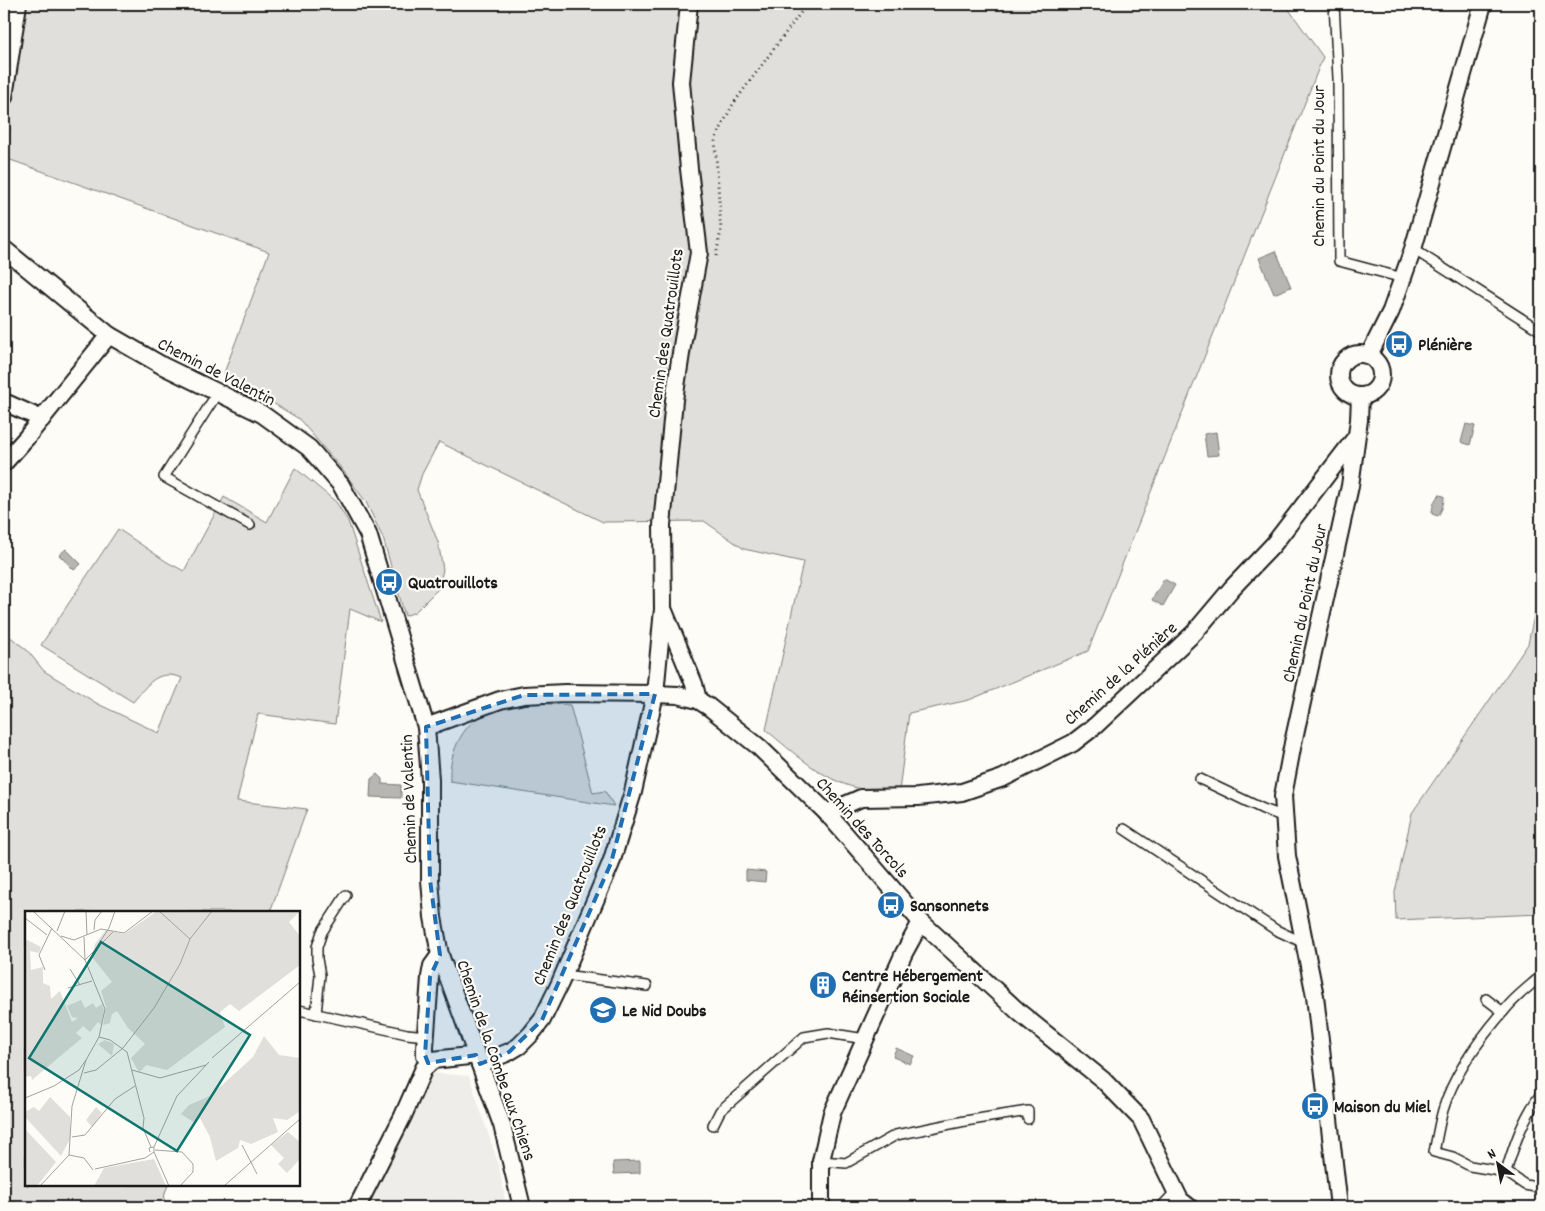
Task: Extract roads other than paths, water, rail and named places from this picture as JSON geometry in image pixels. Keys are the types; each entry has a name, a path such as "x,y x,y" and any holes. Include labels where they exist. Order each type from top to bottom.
{"street":[{"path":"4,97 18,4"},
{"name":"Chemin des Quatrouillots","path":"428,1063 437,1059 469,1056 477,1059 509,1052 519,1046 542,1020 564,975 611,863 632,792 655,694 663,609 662,525 673,410 683,340 699,253 681,82 689,4"},
{"path":"1369,356 1391,311 1413,249 1482,4"},
{"name":"Chemin de Valentin","path":"4,249 109,335 163,366 262,414 309,448 341,485 368,534 426,727 430,783 430,880 433,917 440,954"},
{"path":"4,463 109,335"},
{"path":"1355,354 1369,356 1375,360 1382,372 1381,380 1373,392 1360,397 1347,392 1342,387 1338,374 1343,361 1355,354"},
{"name":"Chemin du Point du Jour","path":"1339,1207 1315,996 1288,856 1283,796 1350,486 1360,397"},
{"path":"4,402 42,419"},
{"name":"Chemin de la Plénière","path":"828,813 861,798 918,797 962,792 1003,778 1072,743 1095,726 1194,633 1232,588 1273,546 1357,435"},
{"path":"1325,477 1350,486"},
{"name":"Chemin des Quatrouillots","path":"663,609 694,684 698,700"},
{"name":"Chemin des Torcols","path":"426,727 500,700 524,695 564,693 655,694 678,695 698,700 759,747 828,813 922,922 1020,1013 1103,1080 1141,1118 1180,1200 1189,1207"},
{"path":"822,1207 821,1161 832,1113 904,953 922,922"},
{"path":"357,1207 428,1063 425,1055 432,966 440,954"},
{"name":"Chemin de la Combe aux Chiens","path":"440,954 502,1125 522,1207"}],"lane":[{"name":"Chemin du Point du Jour","path":"1334,4 1338,78 1339,261 1403,278"},
{"path":"1413,249 1541,331"},
{"path":"218,392 164,477 250,525"},
{"path":"1200,779 1263,810 1285,817"},
{"path":"1124,829 1276,930 1305,943"},
{"path":"316,1014 320,974 317,947 322,932 346,894"},
{"path":"564,975 647,986"},
{"path":"1541,976 1510,1003 1463,1068 1443,1109 1434,1152 1453,1157 1470,1166 1506,1172 1525,1185 1541,1188"},
{"path":"1486,999 1504,1012"},
{"path":"300,1010 407,1034 426,1036"},
{"path":"713,1125 720,1111 804,1037 828,1033 864,1039"},
{"path":"1506,1172 1514,1142 1534,1103 1541,1094"},
{"path":"821,1161 846,1163 896,1135 1028,1111 1028,1119"},
{"path":"1161,1207 1176,1191"}],"place":[{"name":"Plénière","path":"1399,344"},
{"name":"Quatrouillots","path":"389,582"},
{"name":"Sansonnets","path":"891,905"},
{"name":"Centre Hébergement Réinsertion Sociale","path":"823,985"},
{"name":"Le Nid Doubs","path":"603,1010"},
{"name":"Maison du Miel","path":"1315,1106"}]}
